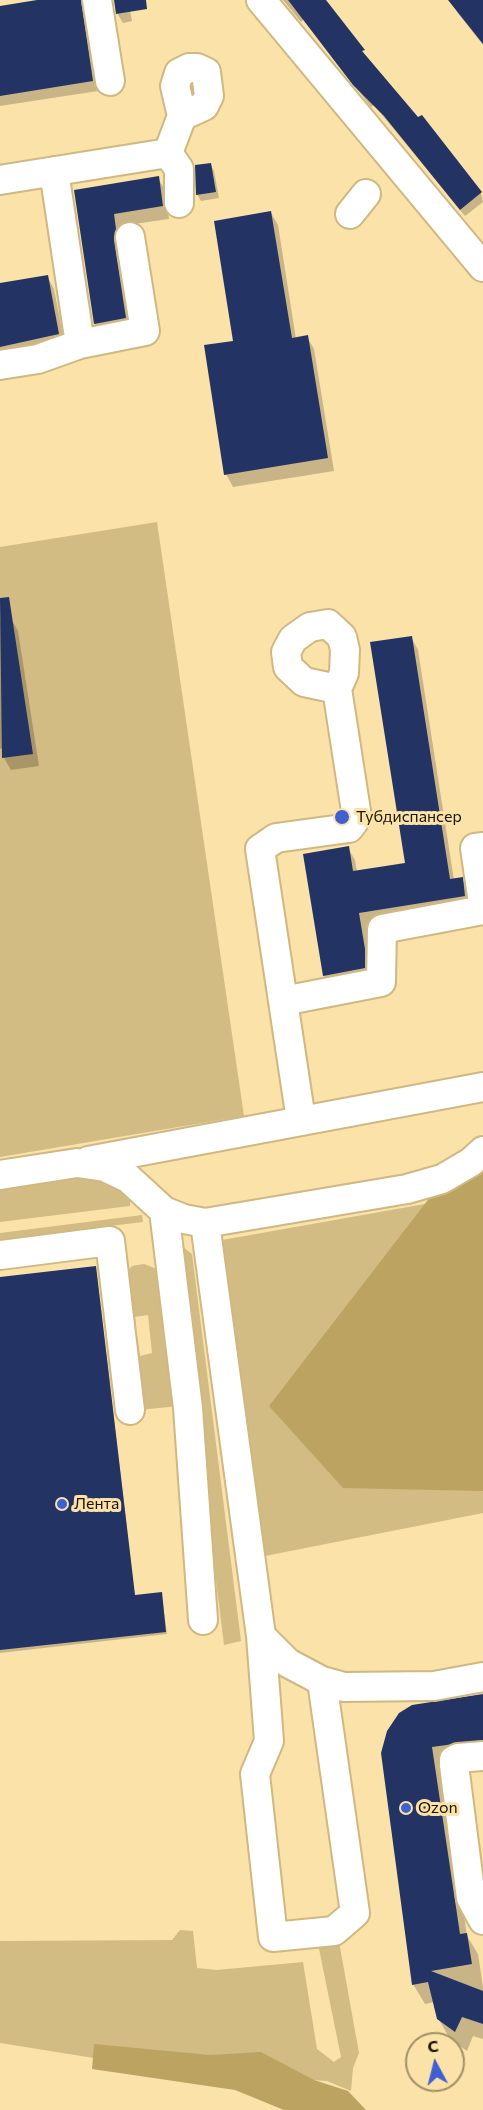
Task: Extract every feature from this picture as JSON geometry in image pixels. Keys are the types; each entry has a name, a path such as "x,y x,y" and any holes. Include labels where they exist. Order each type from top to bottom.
{"street":[{"path":"98,0 110,81"},
{"path":"261,0 483,267"},
{"path":"168,153 182,116"},
{"path":"0,180 168,153"},
{"path":"168,153 179,170 179,203"},
{"path":"54,171 80,344"},
{"path":"0,365 38,358 80,344 145,332 130,237"},
{"path":"302,1120 260,849 276,838 349,828 355,820 337,689"},
{"path":"483,847 475,848 483,903"},
{"path":"283,1001 381,982 382,929 483,910"},
{"path":"0,1175 77,1163 483,1087"},
{"path":"77,1163 105,1167 128,1178 164,1211 184,1219 205,1223 407,1189 442,1179 471,1162 483,1151"},
{"path":"164,1211 188,1408 203,1620"},
{"path":"205,1223 261,1636 269,1741 255,1774 273,1937 334,1931 355,1913 322,1681"},
{"path":"0,1255 110,1241 130,1410"},
{"path":"261,1636 288,1662 322,1681 344,1687 434,1686 483,1677"},
{"path":"483,1756 454,1760 471,1898 483,1920"}],"shaded area":[{"path":"157,522 244,1116 0,1157 0,547"},
{"path":"483,1150 483,1491 343,1488 269,1406 434,1192"},
{"path":"483,1162 483,1513 260,1557 222,1240 436,1202"},
{"path":"71,1174 112,1183 130,1196 130,1206 0,1222 0,1186"},
{"path":"142,1215 143,1222 0,1239 0,1233"},
{"path":"174,1240 192,1254 241,1641 224,1645"},
{"path":"144,1264 159,1270 179,1406 139,1410 129,1338 137,1336 140,1356 152,1353 148,1315 135,1317 136,1331 128,1332 125,1273 132,1266"},
{"path":"180,1930 193,1931 197,1968 217,1970 303,1962 317,2049 334,2062 341,2057 317,1939 338,1936 359,2053 353,2068 351,2091 327,2081 175,2071 0,2043 0,1941 172,1940"},
{"path":"94,2044 210,2055 261,2052 314,2080 348,2091 366,2110 284,2110 235,2090 92,2069"}],"building":[{"path":"37,0 81,0 93,81 0,96 0,6"},
{"path":"114,0 146,0 147,9 116,14"},
{"path":"288,0 326,0 365,50 362,51 418,117 422,115 482,192 460,210 384,116 353,85"},
{"path":"448,0 483,0 483,44"},
{"path":"211,163 216,192 196,195 195,165"},
{"path":"159,176 163,206 114,214 116,229 114,240 126,318 94,324 74,190"},
{"path":"271,211 292,338 308,335 328,458 224,475 204,345 233,341 214,221"},
{"path":"48,275 59,334 0,347 0,283"},
{"path":"9,597 33,754 2,758 0,598"},
{"path":"412,636 450,879 463,877 465,896 359,913 365,949 365,968 323,976 303,854 349,846 353,871 405,863 370,642"},
{"name":"Лента","path":"96,1266 135,1595 162,1592 166,1632 0,1650 0,1277"},
{"path":"483,1694 483,1740 432,1747 460,1934 467,1933 472,1964 431,1971 483,1991 483,2024 462,2017 455,2032 437,2019 428,1982 412,1985 381,1753 387,1731 399,1713 412,1705"}],"place":[{"name":"Тубдиспансер","path":"342,817"},
{"name":"Лента","path":"62,1504"},
{"name":"Ozon","path":"406,1808"}]}
